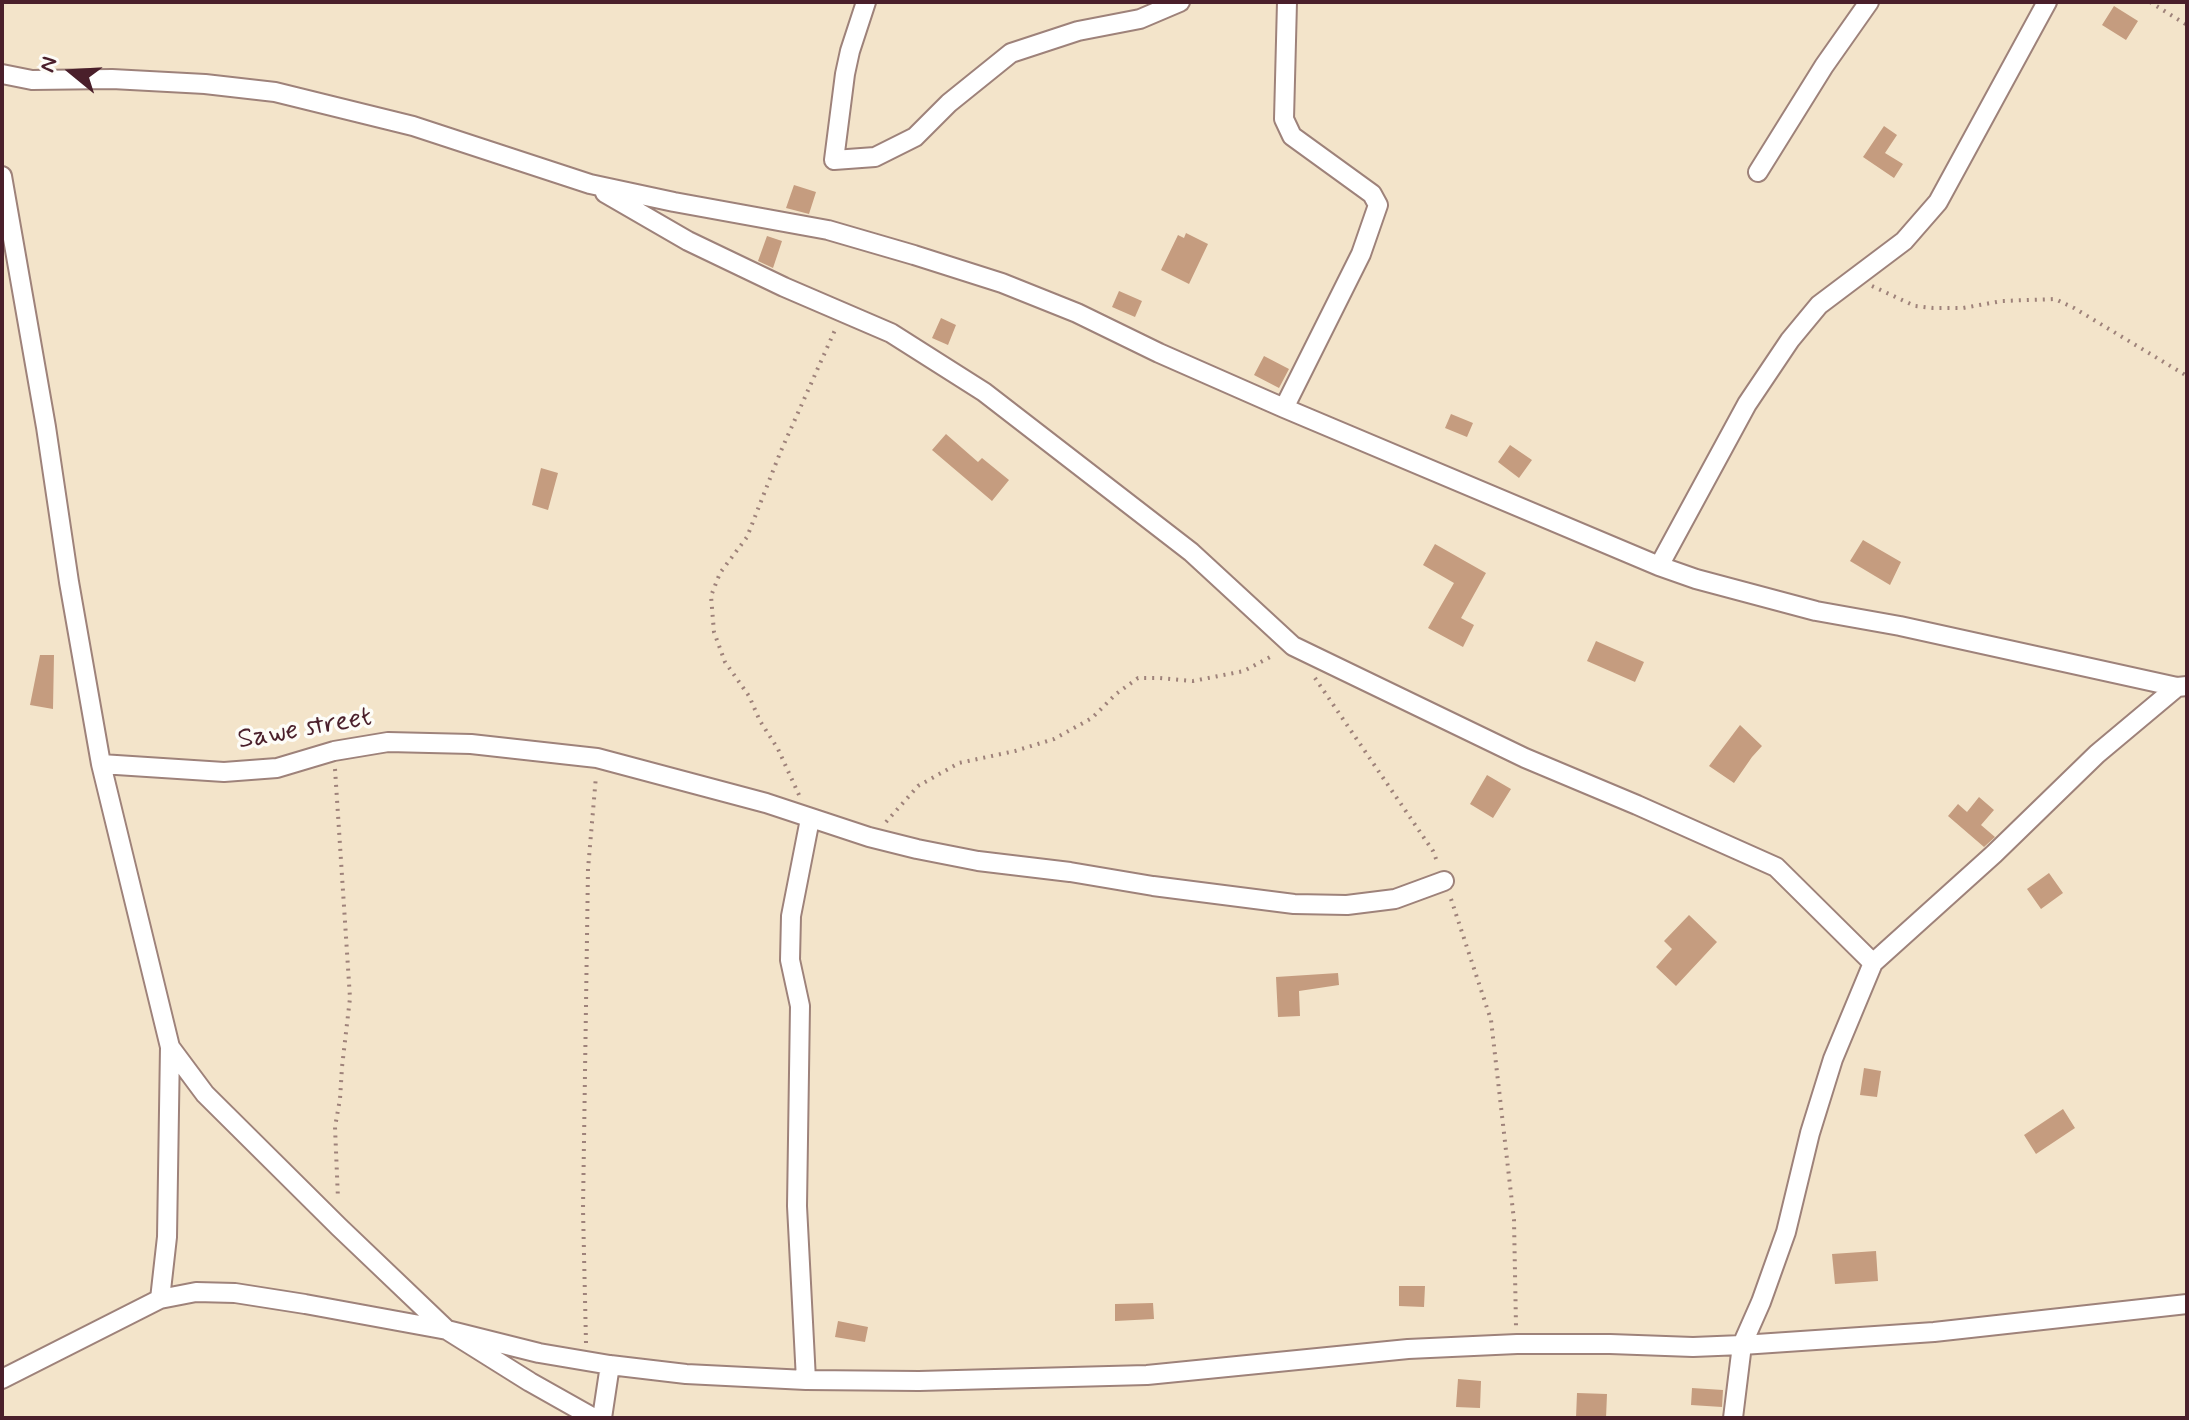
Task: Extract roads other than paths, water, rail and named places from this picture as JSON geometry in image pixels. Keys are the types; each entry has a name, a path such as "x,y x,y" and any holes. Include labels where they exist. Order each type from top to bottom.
{"street":[{"path":"866,2 845,74 834,160 875,157 915,137 949,103 1011,53 1078,31 1140,19 1180,2"},
{"path":"1284,408 1361,254 1378,205 1372,194 1292,136 1284,119 1287,2"},
{"path":"1758,172 1824,66 1869,2"},
{"path":"1659,566 1747,404 1790,340 1819,305 1904,241 1938,202 2047,2"},
{"path":"2,75 32,80 112,79 205,84 275,92 413,126 590,184 828,230 973,273 1077,313 1284,408 1696,579 1816,611 2182,686"},
{"path":"2,176 101,764 170,1047 167,1237 160,1299"},
{"path":"590,184 688,241 891,333 984,392 1191,552 1293,646 1525,758 1776,867 1873,963"},
{"path":"1733,1418 1742,1345 1786,1232 1810,1133 1833,1059 1873,963 1994,854 2097,754 2182,686"},
{"name":"Sawe street","path":"101,764 224,772 277,768 334,751 388,742 471,744 597,758 766,803 869,837 917,849 978,861 1153,886 1294,904 1347,905 1395,899 1444,881"},
{"path":"806,1380 797,1206 800,1006 790,960 791,916 810,819"},
{"path":"170,1047 205,1094 447,1330 594,1418"},
{"path":"2,1379 160,1299 196,1292 235,1293 447,1330 539,1353 610,1365 686,1374 919,1381 1147,1375 1408,1349 1517,1344 1742,1345 1934,1332 2187,1304"},
{"path":"602,1418 610,1365"}]}
